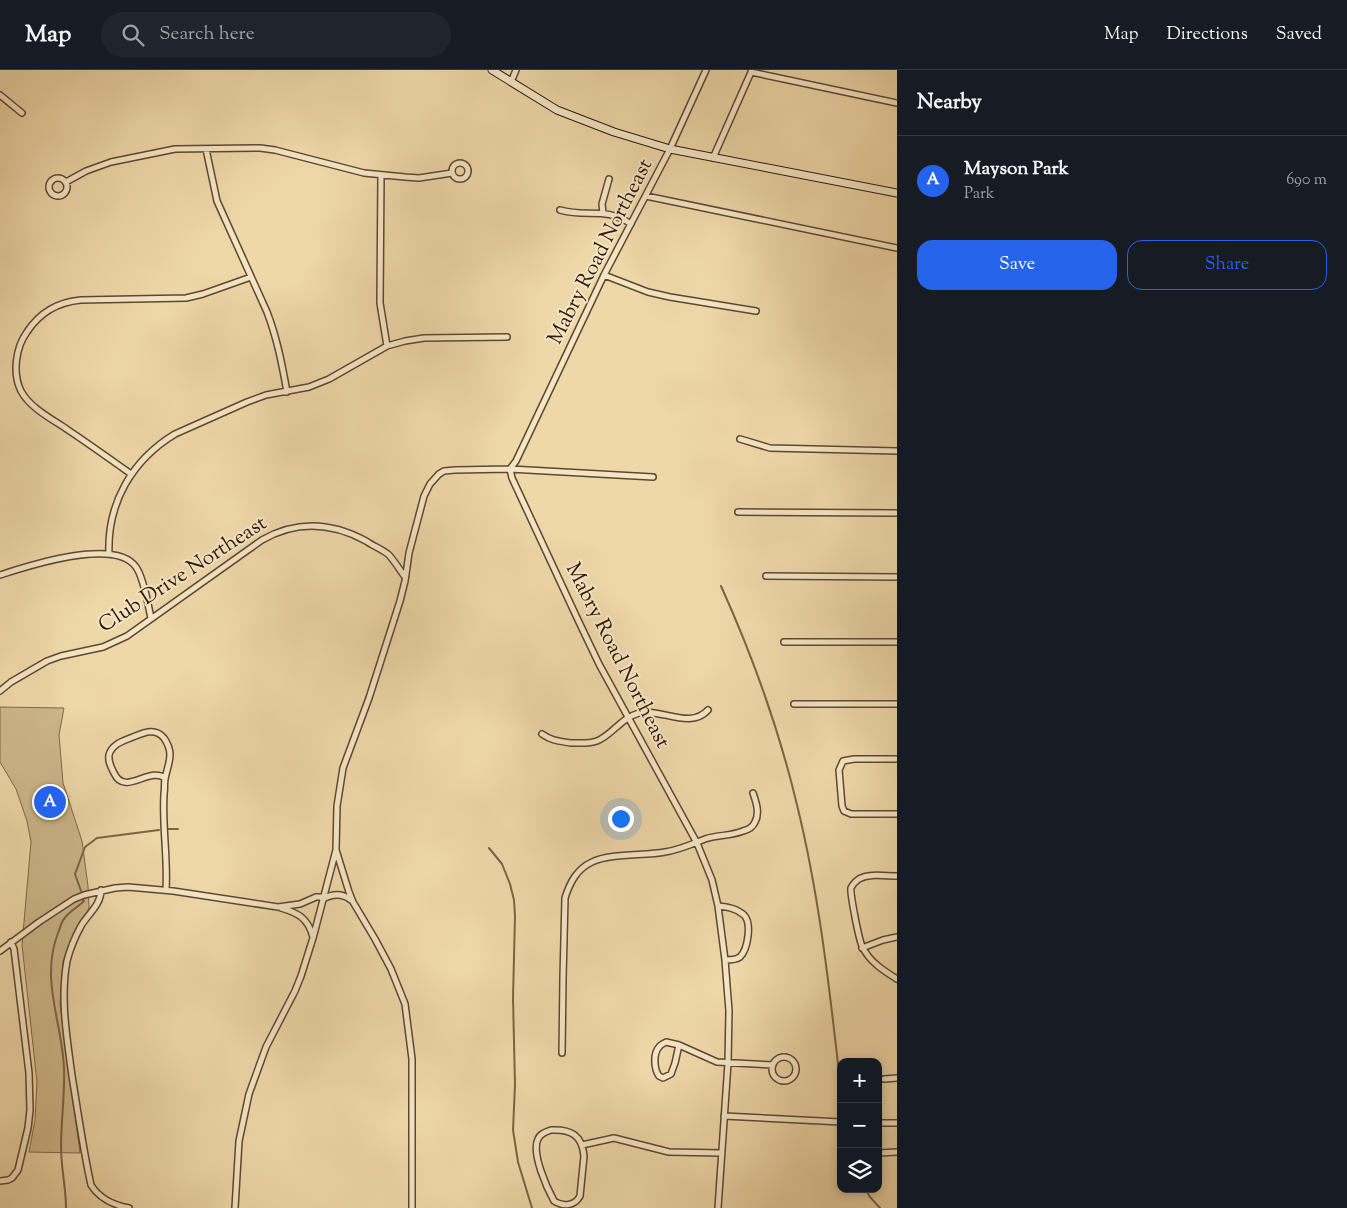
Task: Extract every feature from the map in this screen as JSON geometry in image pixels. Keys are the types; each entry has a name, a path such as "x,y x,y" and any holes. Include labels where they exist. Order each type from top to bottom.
{"street":[{"path":"492,70 558,110 614,132 670,149 897,193"},
{"path":"511,82 516,70"},
{"name":"Mabry Road Northeast","path":"706,70 670,149 604,274 512,469 519,494 578,620 697,843 712,880 718,906 729,1011 728,1063 718,1208"},
{"path":"713,158 752,71 897,103"},
{"path":"0,95 22,113"},
{"path":"206,148 217,200 274,331 287,392"},
{"path":"66,182 86,171 111,162 166,150 206,148 260,148 276,150 342,168 381,175 419,178 452,172"},
{"path":"381,175 380,303 387,346"},
{"path":"602,213 602,204 609,179"},
{"path":"646,196 897,248"},
{"path":"560,210 578,214 602,213 614,215 631,224"},
{"path":"604,274 648,292 756,310"},
{"path":"131,474 39,410 23,395 18,385 16,365 19,348 26,333 35,320 46,311 66,302 186,298 251,277"},
{"path":"109,554 113,515 122,490 131,474 152,451 175,434 246,402 266,395 309,387 329,379 387,346 424,338 507,337"},
{"path":"740,439 770,448 897,451"},
{"path":"235,1208 239,1140 249,1094 266,1047 295,991 313,938 336,850 337,806 344,768 400,601 406,577 409,552 424,496 430,484 434,478 444,471 512,469 653,477"},
{"path":"738,512 897,513"},
{"name":"Club Drive Northeast","path":"0,691 11,682 47,661 103,647 127,636 262,540 297,527 327,526 354,534 388,554 406,577"},
{"path":"0,576 51,560 83,555 109,554 126,558 136,567 140,575 151,618"},
{"path":"766,576 897,577"},
{"path":"784,642 897,642"},
{"path":"794,704 897,704"},
{"path":"542,734 556,741 588,743 598,741 629,717 637,714 651,712 672,717 693,718 704,715 708,710"},
{"path":"165,778 156,775 132,782 121,781 110,766 111,750 120,742 148,731 158,733 169,748 170,762 165,778 163,823 167,873 166,890"},
{"path":"897,759 848,760 843,761 839,770 844,811 851,814 897,814"},
{"path":"562,1053 565,898 569,885 579,871 593,861 611,857 665,852 706,839 742,832 754,824 756,819 757,811 752,793"},
{"path":"754,824 760,828"},
{"path":"336,850 353,902 391,968 405,1004 412,1059 412,1208"},
{"path":"897,876 866,876 858,879 851,888 851,898 862,948 878,967 897,979"},
{"path":"0,951 64,905 84,895 128,886 278,907 293,912 304,919 313,938"},
{"path":"278,907 300,904 316,897 325,888"},
{"path":"101,890 99,901 81,926 70,950 66,971 64,1003 80,1127 91,1185 100,1196 112,1203 129,1208"},
{"path":"316,897 323,899 341,895 353,902"},
{"path":"718,906 736,910 748,920 746,945 740,957 733,960 725,960"},
{"path":"862,948 897,937"},
{"path":"0,1181 12,1178 18,1170 28,1128 31,1091 14,949 11,942"},
{"path":"679,1045 671,1074 663,1078 658,1076 654,1067 657,1050 660,1045 666,1042 679,1045 717,1062 773,1065"},
{"path":"782,1057 790,1059 796,1066 794,1077 787,1081 778,1080 774,1076 773,1065 775,1061 782,1057"},
{"path":"884,1079 897,1078"},
{"path":"724,1116 837,1122"},
{"path":"882,1123 897,1123"},
{"path":"547,1131 566,1131 577,1138 582,1145 584,1156 580,1196 578,1201 572,1204 559,1204 552,1197 538,1161 536,1147 538,1139 547,1131"},
{"path":"582,1145 614,1138 669,1152 721,1153"},
{"path":"882,1153 897,1152"}],"shaded area":[{"path":"0,707 64,708 59,735 63,783 82,841 89,908 63,961 60,1004 80,1153 29,1152 35,1120 37,1082 22,945 31,842 27,821 16,789 0,762"}],"waterway":[{"path":"721,586 744,639 764,694 782,749 797,805 818,911 837,1058"},
{"path":"168,829 178,829"},
{"path":"81,891 75,874 85,847 97,838 159,830"},
{"path":"489,848 502,864 514,900 513,998 515,1085 513,1130 518,1162 532,1208"},
{"path":"66,1208 61,1147 64,1068 51,984 51,967 53,950 62,922 83,900"},
{"path":"868,1193 880,1208"}],"place":[{"name":"Mayson Park","path":"50,802"}]}
